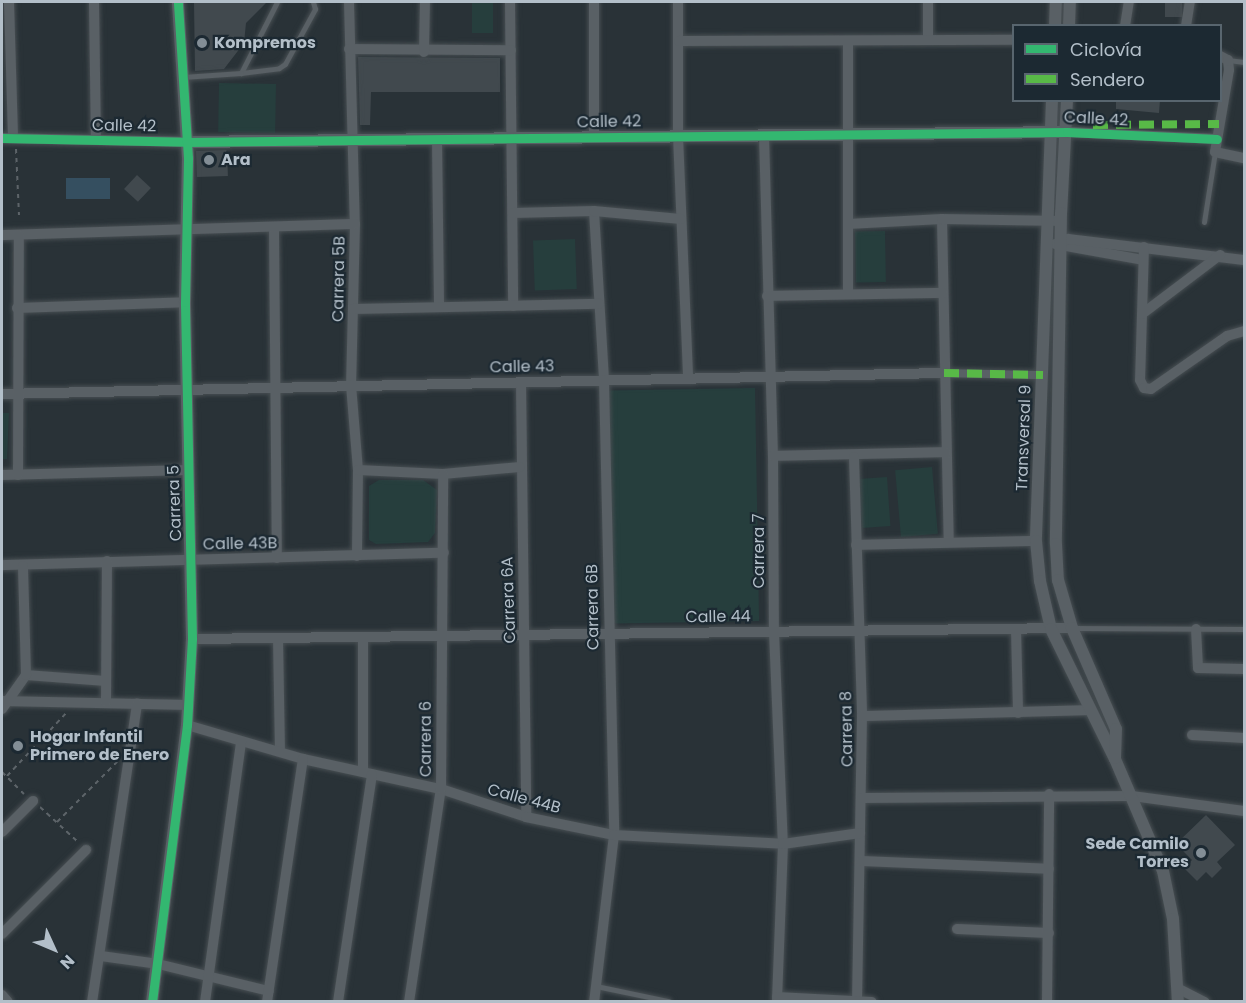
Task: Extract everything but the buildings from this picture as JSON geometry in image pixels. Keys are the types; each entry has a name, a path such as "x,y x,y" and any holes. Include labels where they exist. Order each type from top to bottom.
{"street":[{"path":"9,2 5,54 10,141"},
{"path":"94,2 96,140"},
{"name":"Carrera 5","path":"153,1002 188,724 192,639 193,560 185,302 186,142 178,2"},
{"name":"Carrera 5B","path":"349,2 355,224 351,385 358,470 357,556"},
{"path":"424,52 425,2"},
{"path":"510,2 513,306"},
{"path":"594,2 594,137"},
{"path":"678,2 678,136 688,378"},
{"path":"928,2 928,40"},
{"path":"1055,24 1056,2"},
{"path":"1069,24 1070,2"},
{"path":"1125,24 1129,2"},
{"path":"1186,24 1190,2"},
{"path":"679,41 1012,40"},
{"path":"848,42 848,294"},
{"path":"349,49 424,52 511,50"},
{"path":"1222,81 1224,58"},
{"name":"Transversal 9","path":"1052,102 1050,132 1054,222 1060,244 1056,544 1058,580 1072,628 1116,729 1115,759"},
{"name":"Transversal 9","path":"1067,102 1067,132 1054,222 1047,244 1036,541 1051,628 1088,710 1115,759 1163,871 1173,919 1179,995"},
{"path":"1220,102 1215,152 1245,158"},
{"name":"Calle 42","path":"10,141 186,142 1050,132 1217,139"},
{"name":"Carrera 7","path":"764,135 773,456 774,632 783,844 777,999"},
{"path":"437,139 439,307"},
{"path":"513,213 594,211 681,219"},
{"name":"Carrera 6B","path":"594,211 604,380 614,835 594,1002"},
{"path":"848,224 942,219 1054,222"},
{"path":"942,219 949,542"},
{"path":"2,235 355,224"},
{"path":"274,228 277,558"},
{"path":"18,475 19,235"},
{"path":"1047,244 1096,248 1144,248 1220,255 1245,260"},
{"path":"1096,248 1143,260"},
{"path":"1144,248 1140,380 1144,388 1151,389 1227,336 1245,331"},
{"path":"1142,314 1220,255"},
{"path":"767,296 943,293"},
{"path":"17,308 185,302"},
{"path":"353,309 599,304"},
{"name":"Calle 43","path":"2,394 770,376 944,373 1043,375"},
{"name":"Carrera 6A","path":"521,382 520,466 525,635 526,817"},
{"path":"773,456 854,457 946,452"},
{"name":"Carrera 8","path":"854,457 862,716 858,1001"},
{"path":"358,470 443,474 520,466"},
{"path":"2,475 189,470"},
{"name":"Carrera 6","path":"409,1002 441,789 443,474"},
{"path":"856,545 1036,541"},
{"name":"Calle 43B","path":"2,565 444,553"},
{"path":"106,702 107,561"},
{"path":"4,704 26,675 23,566"},
{"name":"Calle 44","path":"192,639 1072,628"},
{"path":"1016,629 1018,713"},
{"path":"1196,629 1197,668 1245,669"},
{"path":"338,1002 368,774 363,637"},
{"path":"278,638 280,751"},
{"path":"26,675 106,681"},
{"path":"4,704 106,702 189,705"},
{"path":"92,1002 101,956 127,752 137,704"},
{"path":"862,716 1088,710"},
{"name":"Calle 44B","path":"188,724 303,759 441,789 526,817 614,835 783,844 860,833"},
{"path":"1192,735 1245,738"},
{"path":"205,1002 241,741"},
{"path":"101,956 158,964 209,976 268,996 303,759"},
{"path":"1047,1002 1049,794"},
{"path":"862,798 1049,794 1132,796 1245,811"},
{"path":"2,832 33,801"},
{"path":"2,933 86,850"},
{"path":"861,861 1049,869"},
{"path":"957,929 1049,933"},
{"path":"2,994 8,1002"},
{"path":"1179,995 1205,1002"},
{"path":"777,999 872,1002"}],"lane":[{"path":"241,73 277,2"},
{"path":"181,77 279,68 285,64 315,9 313,2"},
{"path":"1224,58 1245,62"},
{"path":"1204,222 1215,152"},
{"name":"Calle 44","path":"1072,628 1245,629"},
{"path":"596,986 668,1001"}],"path":[{"path":"10,141 19,215"},
{"path":"6,776 75,704"},
{"path":"57,822 127,752"},
{"path":"2,772 86,850"}],"green space":[{"path":"472,2 493,2 493,33 472,33"},
{"path":"219,83 276,84 275,133 218,132"},
{"path":"885,231 886,282 856,283 855,232"},
{"path":"575,239 577,289 535,290 533,240"},
{"path":"755,388 759,621 613,624 609,391"},
{"path":"2,413 9,413 7,459 2,459"},
{"path":"932,467 938,534 901,537 895,470"},
{"path":"887,477 890,526 861,528 858,479"},
{"path":"379,480 423,480 437,490 435,533 428,542 376,544 369,540 369,486"}],"water":[{"path":"66,178 110,178 110,199 66,199"}],"marked path":[{"path":"1093,125 1219,124"},
{"path":"944,373 1043,375"}],"cycle path":[{"path":"152,1002 187,725 192,639 185,302 188,158 178,2"},
{"path":"2,138 186,142 1067,132 1217,139"}],"place":[{"name":"Kompremos","path":"202,43"},
{"name":"Ara","path":"209,160"},
{"name":"Hogar Infantil Primero de Enero","path":"18,746"},
{"name":"Sede Camilo Torres","path":"1201,853"}]}
